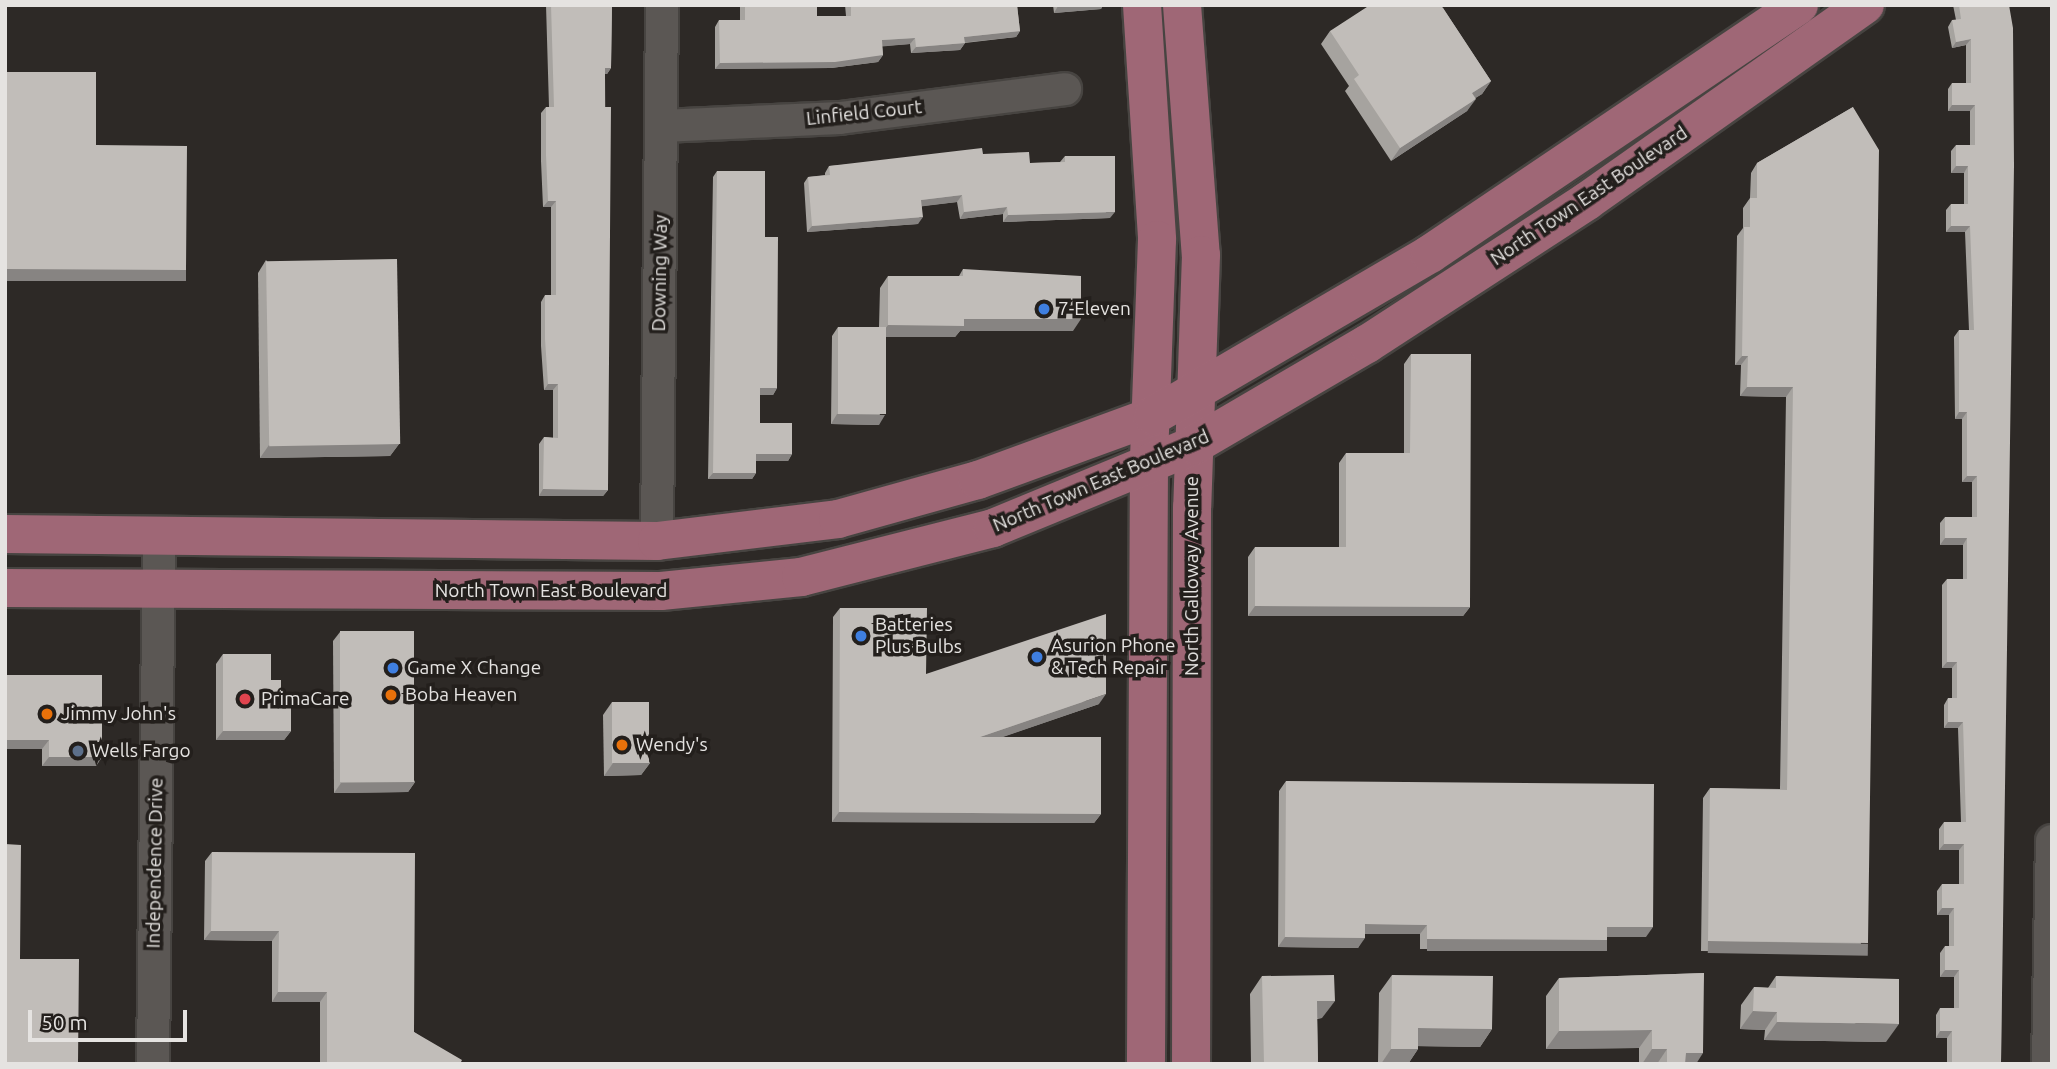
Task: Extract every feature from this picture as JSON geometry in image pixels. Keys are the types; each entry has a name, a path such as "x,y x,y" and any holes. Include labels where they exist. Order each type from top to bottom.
{"main road":[{"name":"North Town East Boulevard","path":"5,534 657,541 838,519 978,480 1153,416 1454,237 1646,111 1799,5"},
{"name":"North Town East Boulevard","path":"5,588 158,586 450,592 661,591 801,577 993,528 1194,445 1367,344 1669,145 1865,5"},
{"path":"1146,1064 1149,463 1153,416 1157,240 1144,18 1183,15"},
{"name":"North Galloway Avenue","path":"1183,15 1201,256 1194,445 1191,1064"},
{"path":"1646,111 1669,145"},
{"path":"1454,237 1477,271"},
{"path":"838,519 849,565"},
{"path":"450,592 451,540"},
{"path":"1147,834 1191,834"}],"street":[{"name":"Downing Way","path":"657,541 662,5"},
{"name":"Linfield Court","path":"662,126 840,118 1065,89"},
{"name":"Independence Drive","path":"153,1064 159,537"},
{"path":"2048,1064 2052,841"}],"building":[{"path":"551,5 612,5 611,68 605,68 605,107 611,107 608,490 543,489 544,437 558,438 558,384 548,384 545,339 545,295 556,295 556,201 548,201 546,155 546,107 554,107"},
{"path":"745,5 817,5 817,16 851,16 851,5 1017,5 1020,31 964,37 965,43 916,47 915,38 882,40 883,55 835,62 720,63 719,20 745,20"},
{"path":"1370,5 1441,5 1491,81 1472,93 1476,99 1400,148 1354,79 1359,75 1330,31"},
{"path":"1959,5 2009,5 2013,28 2014,166 2001,1064 1952,1064 1952,1031 1940,1031 1940,1008 1959,1008 1959,970 1945,970 1945,946 1954,946 1954,908 1942,908 1942,884 1964,884 1964,844 1944,844 1944,822 1966,822 1963,722 1948,722 1948,698 1957,698 1957,662 1947,662 1947,579 1967,579 1967,538 1945,538 1945,517 1977,517 1977,476 1967,476 1967,412 1959,412 1959,330 1974,330 1970,226 1951,226 1951,204 1968,204 1968,166 1956,166 1956,145 1975,145 1975,105 1952,105 1952,83 1971,83 1971,39 1956,42 1952,20 1961,19"},
{"path":"5,72 96,72 96,145 187,146 186,270 5,269"},
{"path":"1853,107 1879,150 1868,943 1708,941 1710,788 1787,790 1793,387 1747,387 1748,356 1742,356 1744,227 1750,227 1750,198 1757,198 1757,163"},
{"path":"982,148 983,154 1029,152 1030,163 1065,162 1065,156 1115,156 1115,212 1008,215 1007,207 964,212 962,195 921,200 923,217 812,226 808,177 830,175 829,166"},
{"path":"717,171 765,171 765,237 778,237 777,388 760,388 760,423 792,423 792,454 756,454 756,473 713,473"},
{"path":"397,259 400,444 269,446 266,261"},
{"path":"963,269 1081,276 1081,319 964,319 964,326 888,325 888,276 963,276"},
{"path":"838,327 886,327 886,414 838,414"},
{"path":"1411,354 1471,354 1470,607 1255,606 1255,547 1346,547 1346,453 1410,453"},
{"path":"840,608 927,608 926,674 1106,614 1106,694 980,737 1101,737 1101,814 839,812"},
{"path":"340,631 414,631 414,782 340,782"},
{"name":"PrimaCare","path":"223,654 271,654 271,680 281,680 281,699 291,699 291,731 223,731"},
{"path":"5,675 102,675 102,757 49,757 49,740 5,740"},
{"name":"Wendy's","path":"612,702 649,702 649,763 612,763"},
{"path":"1286,781 1654,784 1653,927 1607,927 1607,940 1427,939 1427,925 1365,924 1365,938 1285,937"},
{"path":"5,844 21,845 20,959 79,959 78,1064 5,1064"},
{"path":"212,852 415,853 414,1032 462,1060 460,1064 327,1064 327,992 278,992 279,931 211,931"},
{"path":"1704,973 1703,1053 1686,1053 1685,1064 1667,1064 1667,1049 1652,1049 1652,1030 1559,1031 1559,978"},
{"path":"1334,975 1335,1001 1317,1001 1318,1064 1264,1064 1262,976"},
{"path":"1392,975 1493,976 1492,1029 1418,1028 1418,1049 1391,1049"},
{"path":"1776,976 1899,979 1899,1024 1777,1022 1777,1012 1753,1011 1754,987 1776,988"}],"place":[{"name":"7-Eleven","path":"1044,309"},
{"name":"Batteries Plus Bulbs","path":"861,636"},
{"name":"Asurion Phone & Tech Repair","path":"1037,657"},
{"name":"Game X Change","path":"393,668"},
{"name":"Boba Heaven","path":"391,695"},
{"name":"PrimaCare","path":"245,699"},
{"name":"Jimmy John's","path":"47,714"},
{"name":"Wendy's","path":"622,745"},
{"name":"Wells Fargo","path":"78,751"}]}
